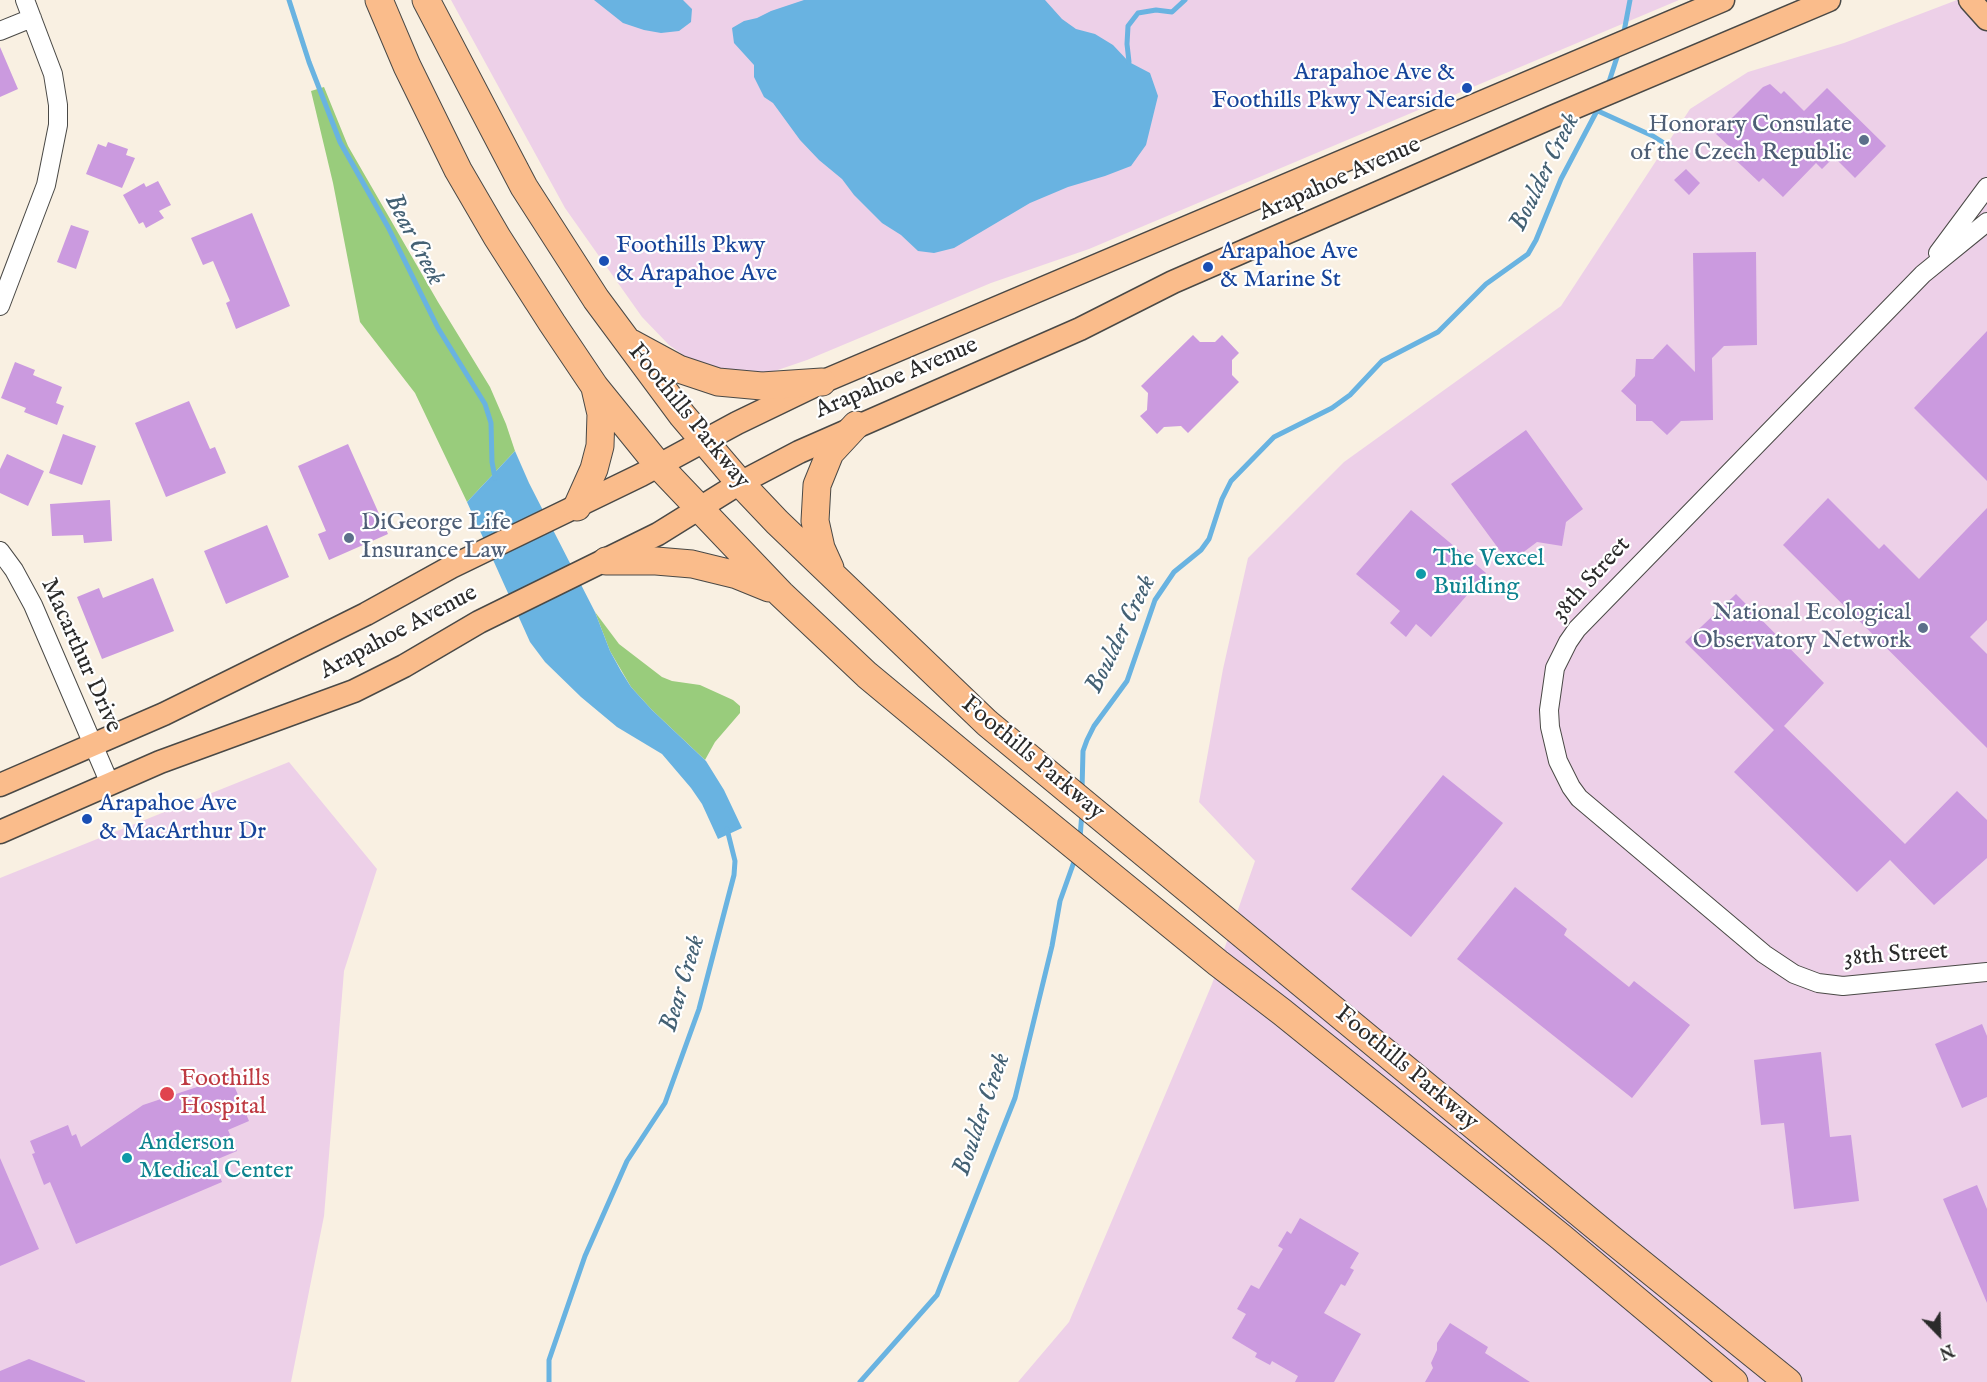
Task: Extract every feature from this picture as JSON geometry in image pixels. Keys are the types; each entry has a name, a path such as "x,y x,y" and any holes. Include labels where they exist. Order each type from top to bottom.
{"highway":[{"name":"Foothills Parkway","path":"379,0 431,118 458,170 519,272 595,387 659,466 781,594 867,675 979,768 1552,1230 1734,1382"},
{"name":"Foothills Parkway","path":"426,0 524,187 562,249 624,339 682,415 740,483 832,575 987,723 1788,1382"},
{"path":"624,339 679,369 718,382 754,386 822,382"},
{"path":"577,507 594,468 600,446 601,414 595,387"},
{"path":"832,575 817,533 814,508 817,485 830,453 856,426"},
{"path":"606,561 692,564 737,575 781,594"}],"main road":[{"name":"Arapahoe Avenue","path":"0,785 164,714 310,642 451,567 577,507 822,382 1723,0"},
{"name":"Arapahoe Avenue","path":"0,832 200,746 354,691 404,666 509,606 606,561 657,534 740,483 799,452 1080,329 1173,282 1828,0"},
{"path":"1970,0 1987,19"}],"street":[{"path":"0,306 46,185 58,125 58,105 53,74 25,0"},
{"path":"1983,0 1987,11"},
{"path":"0,31 32,18"},
{"name":"38th Street","path":"1923,273 1987,187"},
{"name":"38th Street","path":"1987,222 1923,273 1577,629 1555,668 1549,702 1549,719 1558,761 1570,787 1579,798 1764,954 1794,974 1818,983 1844,986 1987,972"},
{"name":"Macarthur Drive","path":"0,551 28,594 110,784"}],"shaded area":[{"path":"451,0 1679,0 1089,249 991,283 807,360 769,373 729,375 699,366 669,345 642,317 565,208"},
{"path":"1957,0 1987,0 1987,1382 1018,1382 1069,1322 1212,984 1255,861 1199,802 1223,669 1248,558 1344,462 1561,306 1690,109 1748,72 1844,43"},
{"name":"Foothills Hospital","path":"289,762 377,869 344,971 324,1216 291,1382 0,1382 0,878"}],"green space":[{"path":"324,87 348,146 490,387 506,424 515,451 467,502 415,393 360,322 333,183 311,91"},
{"path":"595,612 619,644 662,677 672,681 700,685 733,700 740,706 740,713 715,742 705,760 631,687 610,651"}],"water":[{"path":"594,0 683,0 692,9 691,22 679,31 661,33 644,30 623,23"},
{"path":"804,0 1045,0 1062,19 1076,29 1095,34 1113,45 1129,62 1150,73 1158,96 1146,145 1131,166 1068,187 1030,203 954,248 934,253 918,251 901,235 882,223 854,195 842,179 800,140 773,103 764,97 754,77 754,65 734,43 732,28 744,21"},
{"path":"515,451 595,612 610,651 621,671 631,687 652,710 706,761 724,790 742,828 718,839 702,804 662,754 617,727 581,697 545,662 530,642 467,502"}],"building":[{"path":"0,47 18,89 0,97"},
{"path":"1770,84 1781,94 1784,91 1804,111 1827,88 1886,146 1855,178 1834,157 1822,169 1816,163 1783,197 1763,178 1759,182 1726,151 1730,147 1716,134 1763,87"},
{"path":"108,142 128,149 126,155 135,158 122,188 86,174 98,144 106,147"},
{"path":"1686,169 1700,183 1689,195 1674,180"},
{"path":"158,181 171,205 159,211 164,218 146,228 143,222 139,224 123,195 144,183 146,187"},
{"path":"252,213 290,306 236,329 226,303 230,301 213,261 203,265 191,238"},
{"path":"71,225 89,231 76,269 57,262"},
{"path":"1756,252 1757,345 1724,346 1712,358 1713,420 1681,421 1667,435 1652,421 1636,421 1636,405 1621,391 1635,376 1636,359 1653,359 1667,344 1695,372 1693,253"},
{"path":"1987,331 1987,481 1914,408"},
{"path":"1193,335 1200,342 1215,342 1222,335 1239,353 1232,360 1232,375 1239,382 1188,433 1181,426 1164,427 1157,434 1140,416 1147,410 1148,393 1141,386"},
{"path":"15,362 35,370 33,375 62,387 56,403 64,406 57,425 24,412 26,408 1,398"},
{"path":"189,401 210,449 215,447 226,473 166,497 135,423"},
{"path":"1526,430 1583,509 1566,522 1562,546 1537,542 1509,563 1451,484"},
{"path":"63,434 96,446 82,485 49,473"},
{"path":"348,444 388,534 329,560 318,534 326,531 298,466"},
{"path":"7,454 44,471 28,506 0,493 0,469"},
{"name":"National Ecological Observatory Network","path":"1828,498 1879,549 1884,544 1919,579 1987,508 1987,620 1970,637 1987,654 1987,748 1783,545"},
{"path":"110,500 112,541 84,543 83,535 52,536 50,504"},
{"name":"The Vexcel Building","path":"1411,510 1486,573 1431,637 1416,624 1406,637 1390,623 1400,611 1356,574"},
{"path":"267,525 289,577 226,604 204,551"},
{"path":"153,578 174,631 102,659 77,597 99,588 103,598"},
{"path":"1736,594 1824,683 1784,726 1905,844 1957,791 1987,820 1987,858 1934,905 1890,860 1857,892 1734,772 1774,730 1685,642"},
{"path":"1443,775 1503,823 1411,937 1351,889"},
{"path":"1515,887 1567,929 1564,935 1629,987 1634,981 1690,1025 1632,1098 1457,959"},
{"path":"1982,1024 1987,1036 1987,1097 1962,1108 1935,1044"},
{"path":"1821,1052 1830,1137 1851,1135 1859,1201 1794,1209 1784,1123 1761,1125 1754,1060"},
{"name":"Anderson Medical Center","path":"230,1076 249,1121 228,1130 237,1151 213,1161 222,1182 76,1244 50,1182 44,1185 32,1154 35,1153 30,1141 68,1125 72,1136 76,1134 81,1147 143,1105"},
{"path":"0,1158 39,1249 0,1266"},
{"path":"1977,1185 1987,1209 1987,1303 1943,1199"},
{"path":"1300,1218 1359,1253 1350,1268 1354,1270 1345,1286 1341,1284 1324,1313 1361,1334 1334,1382 1295,1382 1298,1376 1272,1361 1270,1365 1255,1357 1257,1353 1232,1338 1246,1314 1237,1309 1251,1285 1259,1289 1283,1249 1278,1246 1287,1231 1291,1234"},
{"path":"1450,1323 1488,1347 1485,1353 1530,1382 1425,1382 1433,1368 1431,1363 1437,1350 1437,1343"},
{"path":"29,1359 85,1382 0,1382 0,1371"}],"waterway":[{"name":"Bear Creek","path":"289,0 309,62 340,142 388,227 438,328 485,404 491,423 492,462 495,478"},
{"path":"1129,62 1128,26 1138,13 1156,10 1172,12 1185,0"},
{"name":"Boulder Creek","path":"1623,37 1630,0"},
{"name":"Boulder Creek","path":"1608,85 1619,51"},
{"name":"Boulder Creek","path":"1082,790 1083,751 1087,740 1094,726 1127,681 1155,600 1174,572 1201,550 1209,539 1222,499 1231,481 1274,437 1332,408 1350,395 1382,361 1438,332 1486,284 1528,254 1561,179 1600,105"},
{"path":"1598,111 1653,136 1675,150"},
{"name":"Boulder Creek","path":"1080,838 1082,812"},
{"name":"Bear Creek","path":"549,1382 549,1360 585,1256 627,1161 665,1103 699,1009 734,875 735,861 727,829"},
{"name":"Boulder Creek","path":"860,1382 937,1295 1015,1098 1052,946 1060,901 1075,859"}],"place":[{"name":"Arapahoe Ave & Foothills Pkwy Nearside","path":"1467,88"},
{"name":"Honorary Consulate of the Czech Republic","path":"1864,140"},
{"name":"Foothills Pkwy & Arapahoe Ave","path":"604,261"},
{"name":"Arapahoe Ave & Marine St","path":"1208,267"},
{"name":"DiGeorge Life Insurance Law","path":"349,538"},
{"name":"The Vexcel Building","path":"1421,574"},
{"name":"National Ecological Observatory Network","path":"1923,628"},
{"name":"Arapahoe Ave & MacArthur Dr","path":"87,819"},
{"name":"Foothills Hospital","path":"167,1094"},
{"name":"Anderson Medical Center","path":"127,1158"}]}
